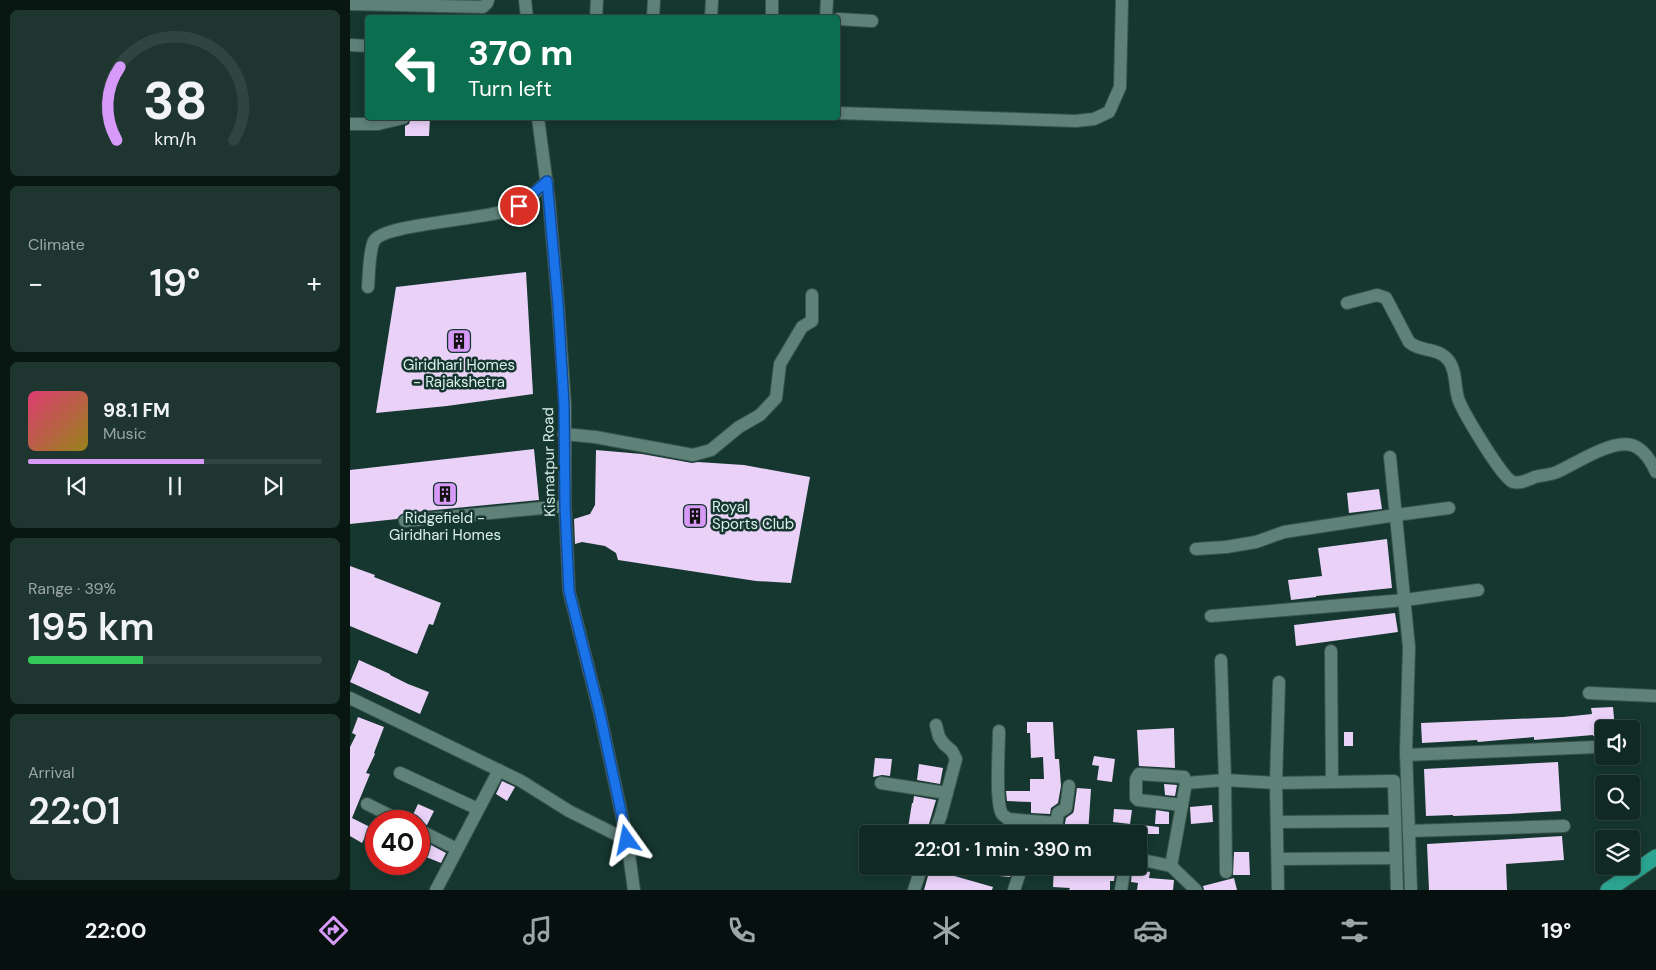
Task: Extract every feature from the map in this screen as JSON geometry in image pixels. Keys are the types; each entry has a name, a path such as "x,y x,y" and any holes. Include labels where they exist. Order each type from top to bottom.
{"main road":[{"path":"1608,890 1656,856"}],"street":[{"path":"350,4 483,7 488,0"},
{"path":"525,0 527,15"},
{"path":"596,15 597,0"},
{"path":"653,15 654,0"},
{"path":"711,15 712,0"},
{"path":"772,0 772,15"},
{"path":"826,15 827,0"},
{"path":"840,114 1076,121 1094,118 1109,112 1120,87 1122,0"},
{"path":"840,19 872,21"},
{"path":"350,45 365,46"},
{"path":"350,124 378,124 395,120"},
{"name":"Kismatpur Road","path":"538,120 547,181 558,304 564,405 565,506 569,591 600,714 627,840 634,890"},
{"path":"368,287 374,241 379,236 398,229 507,211 519,206 547,181"},
{"path":"564,434 595,437 692,455 711,450 739,427 760,415 776,398 780,364 802,327 812,320 812,295"},
{"path":"1347,302 1377,295 1386,298 1409,342 1415,347 1430,349 1440,353 1448,359 1452,366 1459,401 1508,480 1520,483 1556,472 1612,446 1628,444 1638,447 1651,462 1656,472"},
{"path":"1390,456 1409,647 1406,755 1411,890"},
{"path":"405,521 565,506"},
{"path":"1196,549 1249,544 1284,532 1449,508"},
{"path":"1211,616 1404,600 1478,590"},
{"path":"1331,651 1332,782"},
{"path":"1221,660 1226,872"},
{"path":"1278,890 1276,783 1279,682"},
{"path":"1589,693 1656,696"},
{"path":"350,698 528,784 569,811 627,840"},
{"path":"936,725 939,737 952,751 956,759 937,825"},
{"path":"999,731 998,791 1002,815 1008,819 1040,825"},
{"path":"1406,755 1595,747"},
{"path":"436,890 499,770"},
{"path":"400,773 478,809"},
{"path":"1170,866 1182,805 1186,782 1184,777 1139,774 1136,779 1136,798 1138,800 1182,805"},
{"path":"1186,782 1225,780 1276,783 1394,781 1398,890"},
{"path":"881,783 947,793"},
{"path":"1056,825 1058,813 1066,808 1069,786"},
{"path":"367,804 379,810"},
{"path":"1277,822 1395,821"},
{"path":"1408,831 1564,826"},
{"path":"430,836 457,849"},
{"path":"1278,858 1396,858"},
{"path":"1147,861 1170,866 1196,890"},
{"path":"914,890 919,875"},
{"path":"1014,890 1019,875"},
{"path":"1121,890 1124,875"}],"building":[{"path":"410,120 430,120 429,136 405,136 405,126 409,124"},
{"name":"Giridhari Homes - Rajakshetra","path":"526,272 533,394 447,406 376,413 396,287"},
{"name":"Ridgefield - Giridhari Homes","path":"534,449 539,500 404,513 397,519 350,524 350,470"},
{"name":"Royal Sports Club","path":"596,450 642,454 692,463 744,465 810,477 791,583 756,581 618,560 616,553 605,546 582,542 575,544 574,519 590,514 595,505"},
{"path":"1379,489 1382,509 1349,513 1347,493"},
{"path":"1387,539 1392,588 1291,600 1288,580 1322,576 1318,548"},
{"path":"350,566 441,603 433,625 429,624 417,654 350,626"},
{"path":"1395,613 1398,632 1296,646 1294,625"},
{"path":"359,660 429,692 420,714 350,682"},
{"path":"1613,707 1614,720 1595,720 1595,736 1534,740 1534,737 1478,742 1477,740 1422,743 1421,723 1563,717 1592,714 1591,708"},
{"path":"358,717 384,727 366,773 370,774 352,818 365,824 365,837 362,843 350,836 350,747 356,735 352,733"},
{"path":"1027,722 1053,722 1055,759 1059,759 1061,786 1058,803 1051,808 1050,814 1031,813 1031,802 1007,801 1006,791 1030,791 1030,779 1044,779 1043,757 1031,758 1030,733 1027,733"},
{"path":"1174,728 1175,768 1139,766 1137,730"},
{"path":"1344,732 1353,732 1353,746 1344,746"},
{"path":"1094,756 1115,759 1112,782 1097,780 1099,766 1092,765"},
{"path":"875,758 892,759 890,776 873,777"},
{"path":"1558,762 1561,811 1426,816 1424,769"},
{"path":"919,764 943,768 940,784 917,780"},
{"path":"502,781 515,787 507,801 496,794"},
{"path":"1164,784 1177,785 1175,796 1165,795"},
{"path":"1077,788 1091,789 1089,825 1065,825 1066,818 1074,810"},
{"path":"914,796 936,800 929,825 908,825"},
{"path":"418,804 434,811 430,819 430,810 415,810"},
{"path":"1212,805 1213,822 1191,824 1190,807"},
{"path":"1114,809 1132,810 1130,824 1113,822"},
{"path":"1156,810 1169,812 1169,824 1155,824"},
{"path":"1147,826 1159,827 1159,834 1147,834"},
{"path":"1562,836 1564,860 1506,864 1507,890 1429,890 1427,844"},
{"path":"431,845 446,853 441,863 430,859"},
{"path":"1234,852 1249,852 1250,875 1233,875"},
{"path":"1147,872 1150,872 1149,878 1174,880 1173,890 1137,890 1138,883 1131,882 1132,875 1147,875"},
{"path":"928,875 951,875 993,887 992,890 924,890"},
{"path":"988,875 1011,875 1010,877"},
{"path":"1054,875 1115,875 1114,881 1110,881 1110,890 1069,890 1070,888 1053,887"},
{"path":"1234,878 1237,890 1204,890 1203,886"}],"place":[{"name":"Giridhari Homes - Rajakshetra","path":"459,341"},
{"name":"Ridgefield - Giridhari Homes","path":"445,494"},
{"name":"Royal Sports Club","path":"695,516"}],"route":[{"path":"519,206 547,181 558,304 564,405 565,506 569,591 600,714 627,840"}]}
